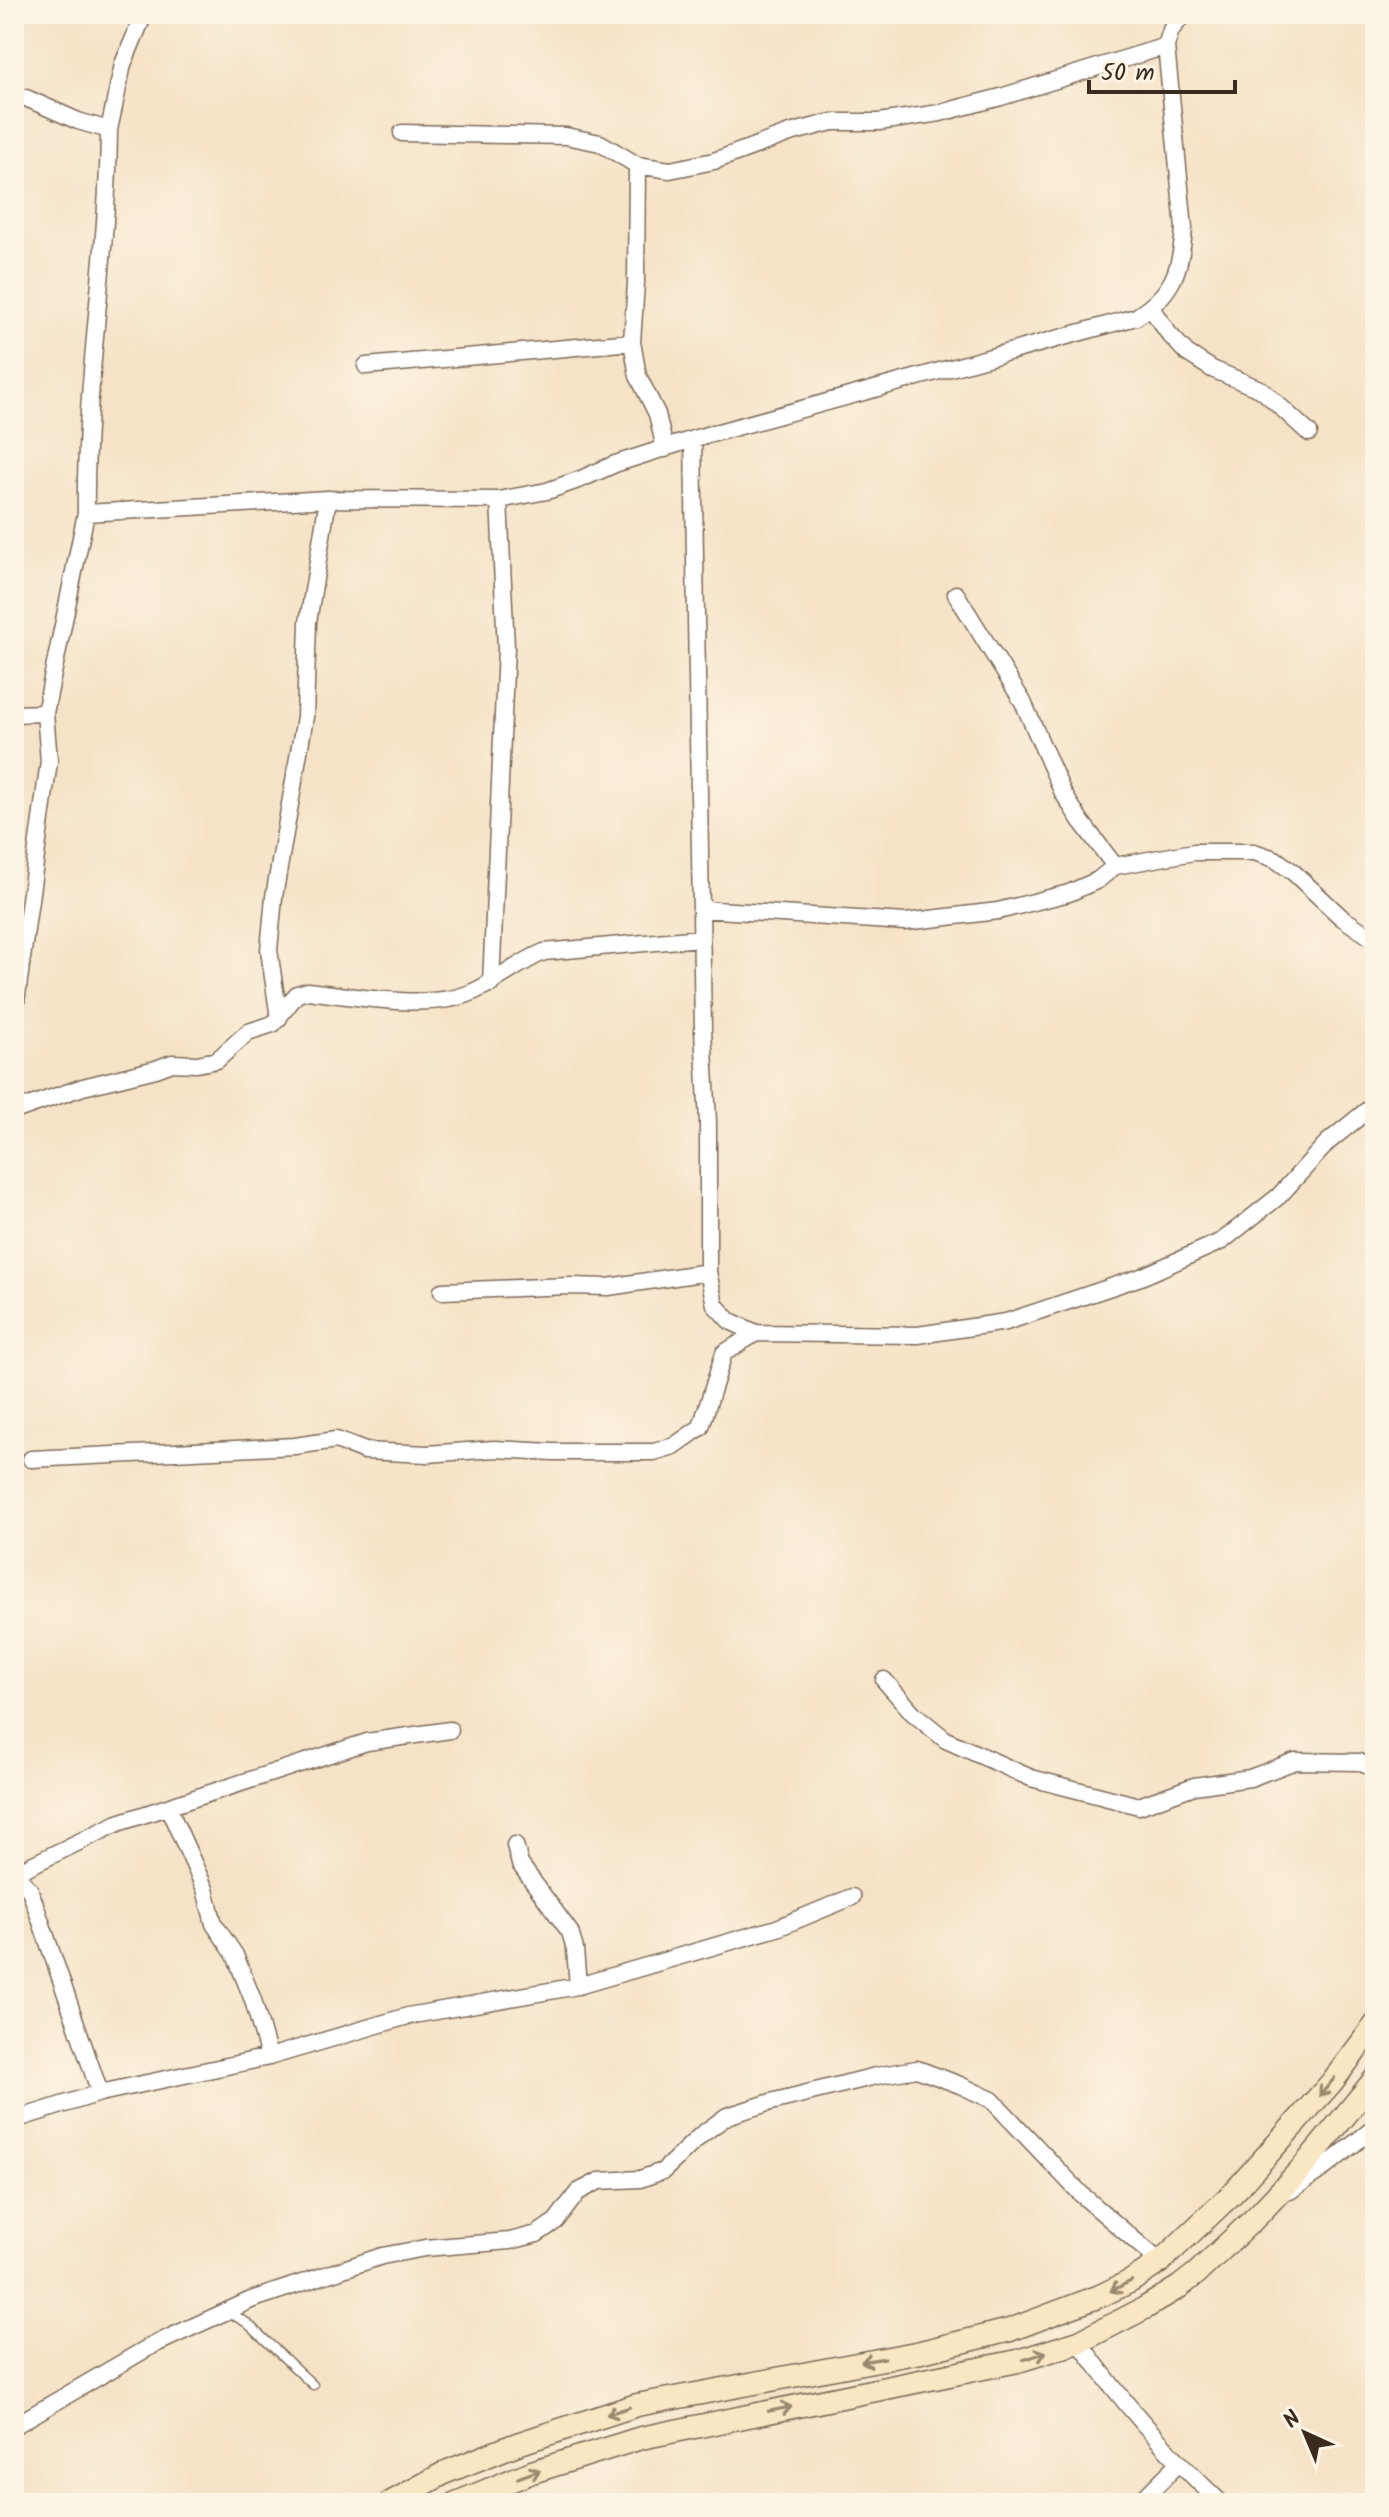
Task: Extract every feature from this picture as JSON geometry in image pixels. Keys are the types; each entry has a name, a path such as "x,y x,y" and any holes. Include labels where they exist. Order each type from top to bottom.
{"street":[{"path":"14,1017 49,761 45,713 86,513 85,457 109,182 109,130 123,64 144,14"},
{"path":"86,513 328,499 499,500 547,491 615,464 693,439 1136,317 1151,308 1166,292 1182,257 1184,228 1166,46 1171,30 1184,14"},
{"path":"402,133 566,136 600,143 637,165 670,170 714,161 790,133 832,122 879,122 940,113 1166,46"},
{"path":"14,97 26,98 78,121 109,130"},
{"path":"637,165 632,342 638,376 657,414 665,449"},
{"path":"1151,308 1187,353 1212,369 1262,390 1309,433"},
{"path":"366,366 632,342"},
{"path":"693,439 703,1030 708,1122 708,1272 715,1305 730,1321 756,1333 918,1335 1006,1322 1141,1277 1222,1241 1279,1196 1328,1142 1375,1104"},
{"path":"279,1018 269,950 274,897 305,717 308,622 328,499"},
{"path":"491,984 506,648 499,500"},
{"path":"956,594 1023,702 1063,793 1115,866"},
{"path":"14,714 45,713"},
{"path":"701,909 905,922 998,911 1069,893 1098,880 1115,866 1194,852 1254,852 1275,859 1293,872 1341,917 1375,940"},
{"path":"14,1111 83,1087 172,1063 197,1064 217,1060 248,1032 267,1027 279,1018 297,994 308,991 388,999 438,999 464,995 491,984 523,961 544,952 701,938"},
{"path":"442,1291 608,1287 708,1272"},
{"path":"31,1459 295,1446 336,1440 365,1451 427,1454 494,1449 654,1452 674,1446 701,1427 724,1353 756,1333"},
{"path":"884,1680 913,1713 946,1740 1031,1778 1139,1806 1194,1786 1250,1778 1295,1761 1359,1762 1375,1769"},
{"path":"100,2093 30,1890 14,1873 118,1823 367,1742 450,1730"},
{"path":"168,1807 205,1889 214,1924 235,1955 253,2000 269,2057"},
{"path":"515,1845 520,1864 570,1932 575,1949 578,1986"},
{"path":"14,2120 100,2093 269,2057 408,2016 578,1986 777,1928 852,1897"},
{"path":"390,2503 446,2472 517,2444 637,2405 921,2352 1010,2330 1131,2281 1160,2262 1245,2181 1332,2082 1375,2025"},
{"path":"14,2426 151,2346 251,2300 382,2256 425,2248 510,2241 537,2234 556,2221 578,2192 599,2181 640,2179 663,2171 701,2135 727,2116 876,2076 917,2069 992,2100 1082,2195 1160,2262"},
{"path":"456,2503 532,2472 641,2438 1018,2361 1079,2342 1179,2287 1258,2215 1303,2167 1375,2079"},
{"path":"1258,2215 1375,2127"},
{"path":"1079,2342 1111,2387 1178,2464 1221,2503"},
{"path":"1139,2503 1178,2464"}],"lane":[{"path":"227,2311 247,2323 313,2385"}]}
